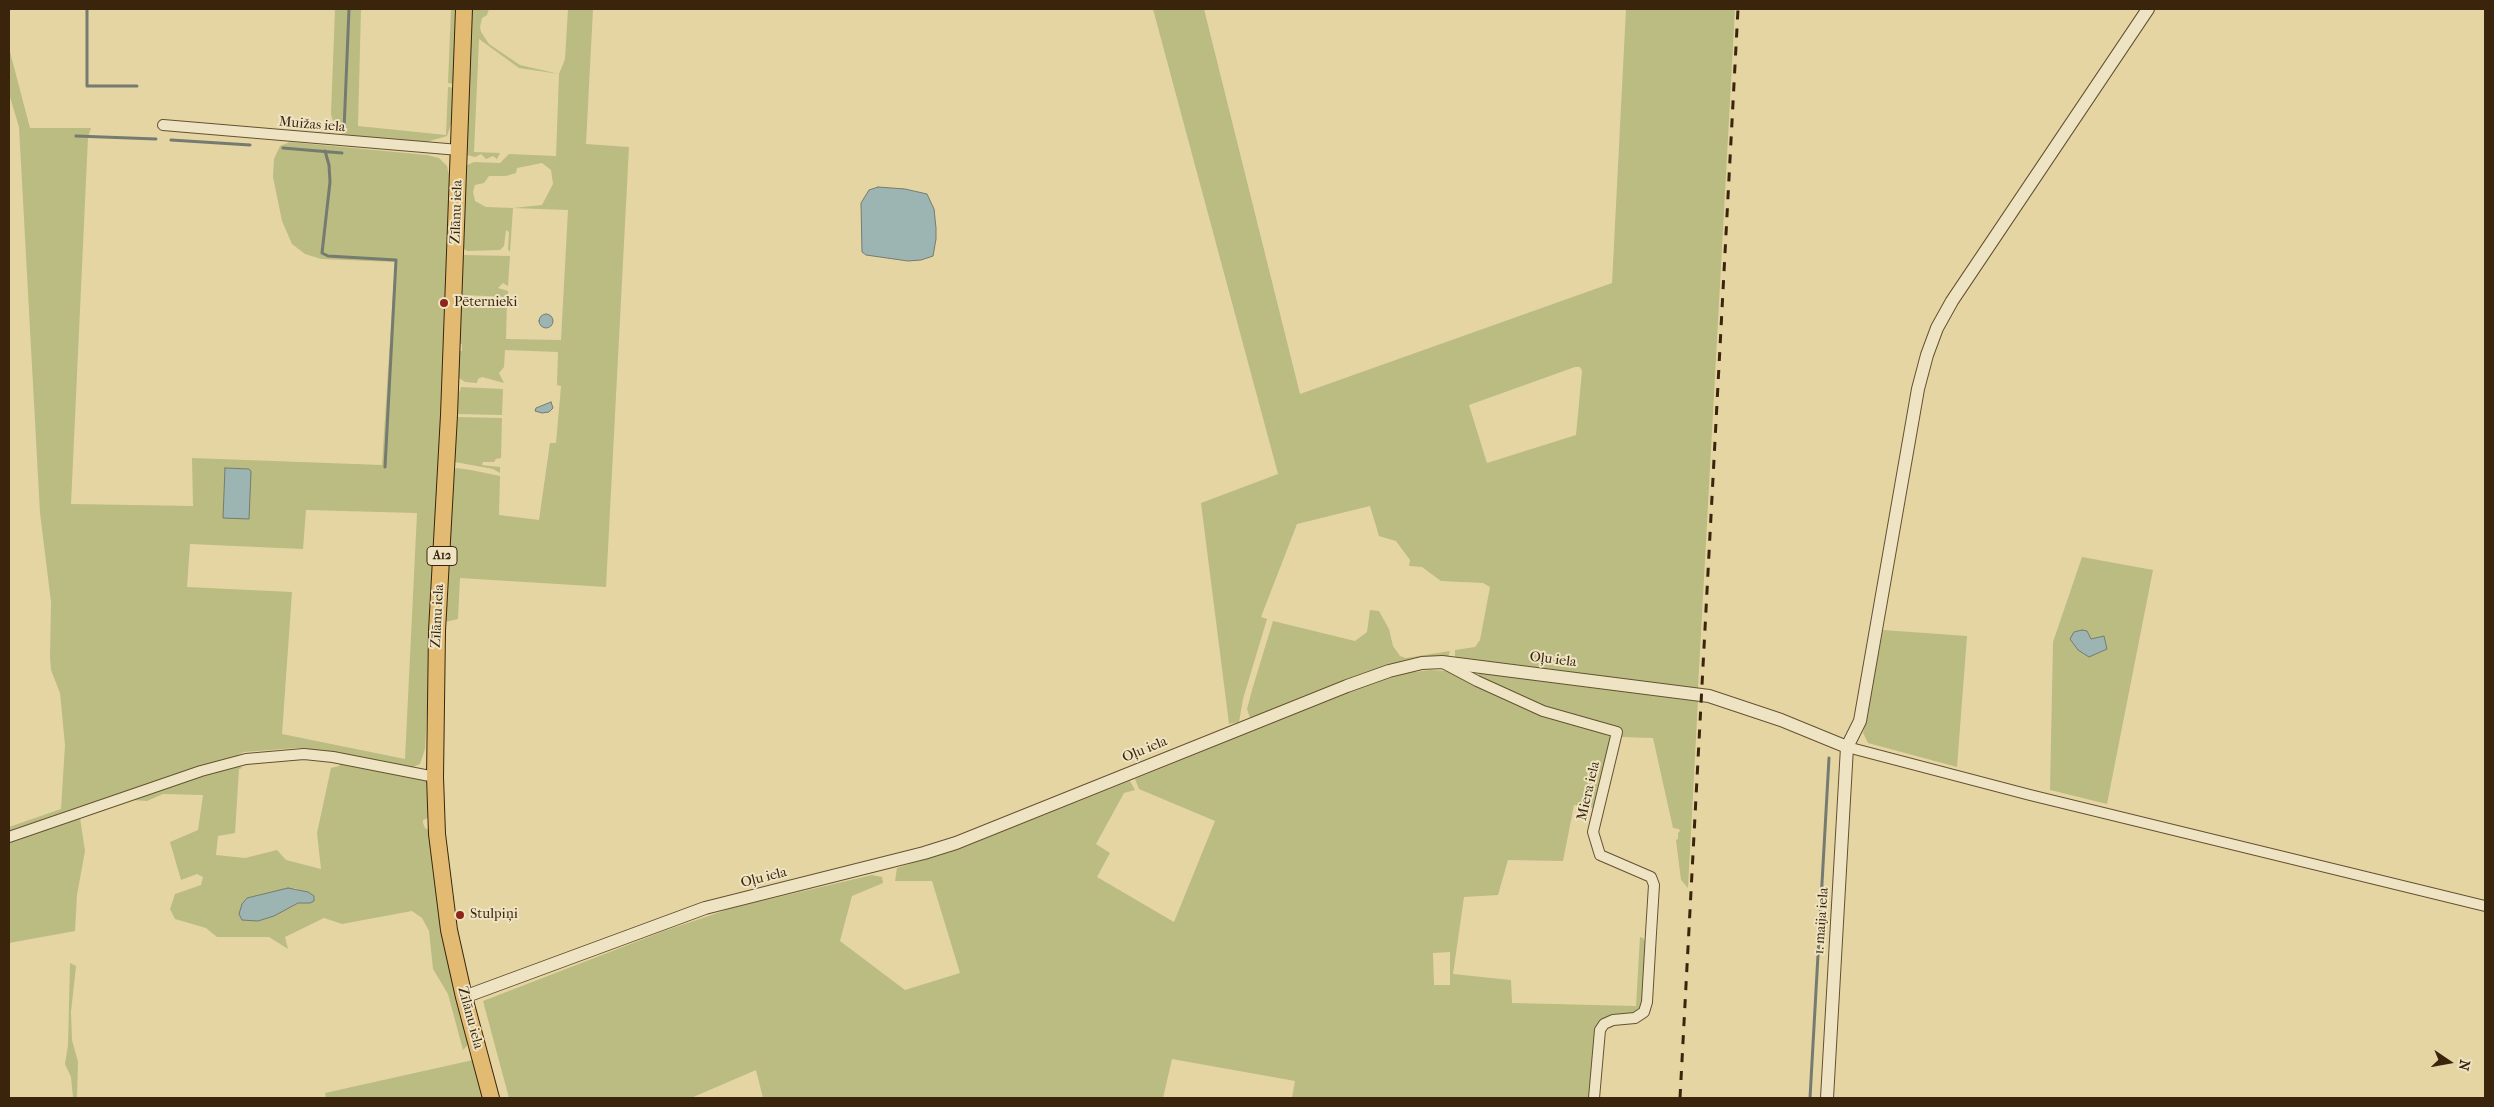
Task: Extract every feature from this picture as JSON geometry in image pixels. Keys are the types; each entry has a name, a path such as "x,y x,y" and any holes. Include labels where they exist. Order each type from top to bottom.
{"highway":[{"name":"Zīlānu iela","path":"464,9 449,415 437,631 435,777 441,874 449,930 464,997 491,1098"}],"street":[{"path":"2148,9 1952,301 1937,328 1918,389 1860,721 1847,746 2030,795 2485,906"},
{"name":"Muižas iela","path":"163,125 459,150"},
{"name":"Oļu iela","path":"464,997 705,908 924,853 956,843 1347,686 1389,671 1422,664 1442,662 1709,696 1781,720 1847,746"},
{"name":"Miera iela","path":"1442,662 1477,681 1543,711 1617,732 1593,832 1600,855 1651,876 1654,885 1647,1002 1644,1012 1635,1018 1613,1020 1604,1024 1600,1030 1594,1098"},
{"name":"1. maija iela","path":"1827,1098 1847,746"},
{"path":"9,837 201,771 246,759 304,754 333,757 435,777"}],"green space":[{"path":"335,9 361,9 358,126 446,135 448,87 454,88 452,121 447,136 423,143 343,135 334,125 331,114"},
{"path":"451,9 457,9 454,84 448,83"},
{"path":"471,9 489,9 487,15 482,18 480,27 489,44 520,65 559,74 519,68 479,39 474,152 500,153 497,159 493,156 486,159 481,154 475,157 467,155"},
{"path":"568,9 593,9 586,144 629,147 606,587 460,578 458,619 445,622 454,470 456,468 500,476 499,515 539,520 550,443 556,443 561,386 557,385 558,352 505,350 504,367 499,373 504,383 482,377 478,379 477,383 465,382 459,378 459,351 462,351 462,344 460,344 461,305 464,301 507,301 506,339 561,340 568,210 513,208 510,252 508,249 509,232 506,230 504,246 500,250 467,251 463,248 467,165 474,162 500,163 509,154 556,156 559,74 565,59","holes":["542,163 551,170 553,184 542,205 513,208 486,207 475,201 473,192 475,185 484,183 489,176 506,176 516,173 517,168"]},
{"path":"1153,9 1204,9 1300,394 1612,283 1626,9 1735,9 1698,688 1455,658 1455,650 1475,647 1480,640 1490,587 1483,583 1441,581 1422,567 1409,566 1410,560 1396,541 1379,536 1370,506 1297,524 1261,617 1267,619 1243,699 1239,722 1229,724 1201,503 1278,474","holes":["1575,367 1580,367 1582,371 1576,435 1487,463 1469,405"]},
{"path":"9,48 30,128 91,128 88,137 71,504 193,506 192,458 382,465 395,262 321,259 305,254 292,244 282,221 273,177 274,159 280,146 290,142 427,155 439,158 447,166 450,179 446,298 442,299 442,308 445,308 442,427 425,749 420,764 413,767 297,748 244,752 230,759 9,832 9,827 61,809 65,745 60,693 51,670 51,602 40,513 19,127 9,94","holes":["226,469 249,469 224,518","306,510 417,513 405,759 282,734 292,592 187,587 190,544 303,549"]},
{"path":"463,255 510,256 508,286 503,283 498,288 508,291 508,297 462,295"},
{"path":"461,387 503,389 502,415 456,414 456,402"},
{"path":"456,417 502,418 501,458 496,459 494,462 483,462 482,465 500,467 500,473 493,469 455,462"},
{"path":"2082,557 2153,570 2107,804 2050,790 2053,642"},
{"path":"1370,610 1379,611 1389,629 1393,646 1400,656 1406,658 1450,651 1448,657 1423,657 1390,664 1250,718 1247,709 1273,621 1355,641 1367,632"},
{"path":"1883,630 1967,636 1957,767 1868,743 1863,733"},
{"path":"1430,670 1449,671 1611,737 1594,808 1574,805 1563,861 1508,860 1498,895 1464,897 1453,974 1511,980 1512,1003 1636,1006 1640,937 1643,938 1647,945 1644,999 1640,1010 1636,1013 1605,1019 1591,1098 1292,1098 1295,1081 1172,1059 1163,1098 763,1098 756,1070 691,1098 509,1098 483,1001 664,931 732,908 872,875 882,877 883,883 852,896 840,941 905,990 960,973 932,881 895,881 897,868 966,846 1130,781 1135,790 1124,793 1096,844 1110,853 1097,877 1174,922 1215,821 1139,789 1135,779 1366,685 1407,673","holes":["1450,952 1450,985 1434,985 1433,953"]},
{"path":"1480,672 1698,700 1688,888 1681,880 1676,840 1680,831 1673,828 1653,738 1620,737 1619,733 1560,713 1478,677"},
{"path":"341,762 426,779 428,818 423,820 423,823 425,828 429,830 467,1040 467,1046 463,1050 448,994 433,969 429,931 422,918 412,911 342,924 324,918 285,937 288,949 269,937 217,937 206,928 175,919 170,909 175,894 201,885 203,877 197,874 181,880 170,842 198,830 203,795 163,794 147,801 132,800 80,818 85,851 77,895 75,931 9,943 9,839 201,774 239,765 242,768 239,769 235,833 218,836 216,855 245,858 277,850 286,860 321,869 317,833 331,768 339,766","holes":["295,888 314,896 310,903 298,903 289,908"]},
{"path":"70,963 76,966 71,1012 72,1040 78,1062 77,1098 73,1098 71,1077 65,1064 68,1045"},
{"path":"473,1060 484,1098 326,1098 325,1093"}],"water":[{"path":"878,187 905,189 927,194 934,209 936,228 933,256 921,260 908,261 866,255 862,252 861,203 869,190"},
{"path":"546,314 551,316 553,321 551,326 546,328 541,326 539,321 541,316"},
{"path":"551,402 553,408 549,412 535,411 536,408"},
{"path":"225,468 249,469 251,471 249,519 223,518"},
{"path":"2087,631 2091,639 2104,636 2107,649 2089,657 2078,650 2070,639 2074,632"},
{"path":"288,888 308,892 314,896 314,901 298,903 274,916 258,921 242,920 239,914 242,904 247,898"}],"waterway":[{"path":"87,9 87,86 137,86"},
{"path":"344,130 349,9"},
{"path":"76,136 156,139"},
{"path":"171,140 250,145"},
{"path":"283,148 342,153"},
{"path":"325,151 329,165 330,182 322,253 328,256 396,260 385,467"},
{"path":"1810,1098 1829,758"}],"railway":[{"path":"1680,1098 1738,9"}],"place":[{"name":"Pēternieki","path":"444,303"},
{"name":"Stulpiņi","path":"460,915"}]}
